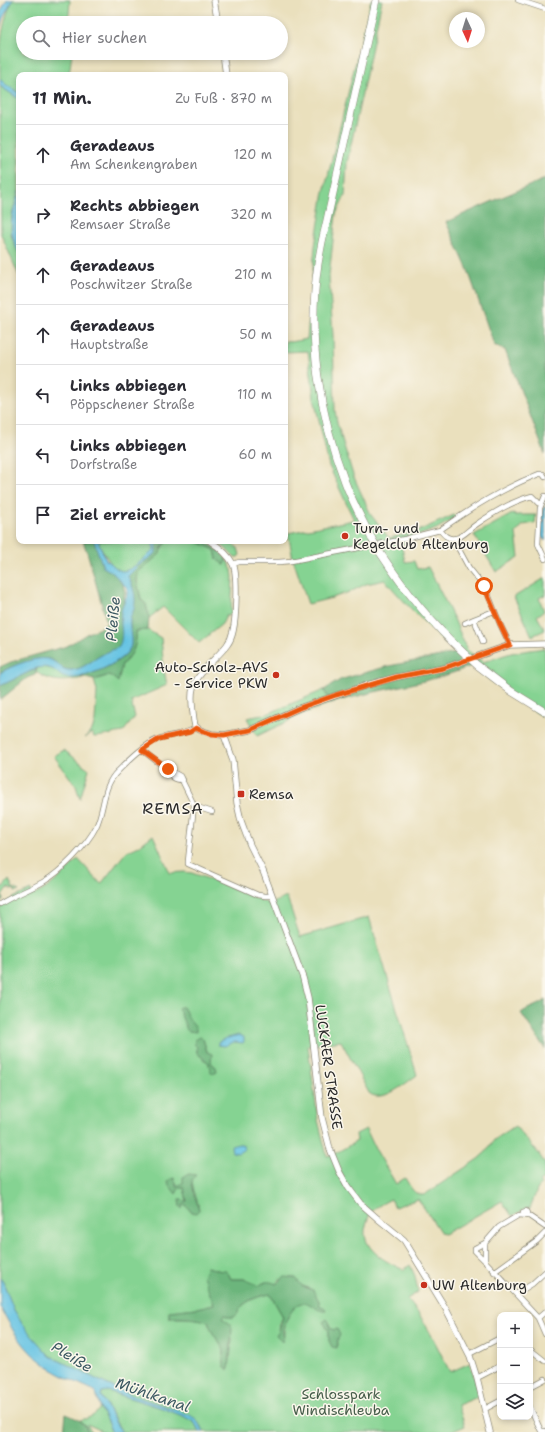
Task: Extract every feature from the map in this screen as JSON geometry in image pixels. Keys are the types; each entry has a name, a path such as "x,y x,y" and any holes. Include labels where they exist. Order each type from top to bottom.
{"highway":[{"path":"376,0 319,258 315,336 322,399 329,433 345,481 358,512 379,551 420,609 439,630 477,665 511,690 545,712"}],"street":[{"path":"214,0 217,16"},
{"path":"518,0 545,9"},
{"path":"224,60 226,72"},
{"path":"233,564 239,562 279,562 406,539 440,530 488,498 539,474 543,474 545,477"},
{"path":"440,530 447,537 456,538 487,518 524,498 532,496 541,505"},
{"path":"545,496 541,505 538,544 545,559"},
{"path":"456,538 456,544 469,568 486,589 494,611 510,645"},
{"path":"214,544 227,555 233,564 236,574 233,629 227,644 198,678 192,689 194,721 196,728 212,734 224,735 250,730 299,708 336,695 397,677 450,666 510,645 545,644"},
{"path":"465,623 494,611"},
{"path":"474,619 483,642"},
{"path":"0,904 12,896 45,881 76,854 96,827 108,785 112,777 142,750 159,739 190,732 196,728"},
{"name":"LUCKAER STRASSE","path":"224,735 233,760 237,803 241,821 250,845 263,871 303,978 308,998 322,1118 330,1149 339,1171 348,1187 360,1203 404,1240 446,1309 469,1354 477,1378 490,1432"},
{"path":"142,750 164,767 173,778 183,780 194,806 188,864 258,895 273,899"},
{"path":"194,806 212,812"},
{"path":"494,1272 536,1241 544,1233 545,1227 526,1216 520,1215 499,1227 485,1243 475,1248 475,1250 494,1272 538,1318 545,1334"},
{"path":"485,1243 485,1261"},
{"path":"516,1294 532,1284 545,1272"},
{"path":"538,1318 545,1312"},
{"path":"469,1354 497,1340"},
{"path":"533,1352 545,1361"},
{"path":"477,1378 497,1368"},
{"path":"533,1385 545,1379"},
{"path":"485,1409 497,1403"},
{"path":"533,1414 541,1431 545,1431"}],"green space":[{"path":"13,0 70,0 68,16 16,16 16,60 71,60 69,72 16,72 16,91 0,79 3,29"},
{"path":"371,0 382,0 347,163 345,196 336,214 329,276 333,335 335,410 337,423 353,475 371,515 389,538 416,532 454,515 457,517 436,529 406,540 402,548 405,562 414,561 417,569 428,567 455,621 467,650 483,662 511,653 544,648 545,718 480,672 440,638 385,580 366,584 332,598 308,604 293,559 288,533 354,520 329,466 314,398 308,351 288,352 288,342 307,339 315,246 324,192"},
{"path":"0,86 16,97 16,201 12,214 11,235 16,246 16,269 1,234"},
{"path":"545,179 545,454 505,350 494,345 468,270 446,222"},
{"path":"514,513 515,515 536,515 535,523 523,525 516,533 519,557 496,572 474,535"},
{"path":"84,544 95,544 103,567 112,572 123,585 125,592 121,620 123,639 119,647 105,653 83,666 72,670 66,670 48,659 34,659 18,664 0,673 0,667 11,662 67,646 107,623"},
{"path":"99,544 153,544 154,549 139,563 126,571 117,569 102,550"},
{"path":"156,544 165,544 161,549 160,554 138,572 137,581 141,600 146,604 149,618 148,630 136,631 134,649 126,661 122,664 118,682 110,675 94,680 81,677 110,666 129,651 131,645 130,619 135,601 133,588 128,576 138,566 155,554"},
{"path":"165,544 202,544 215,550 217,559 225,565 226,558 232,570 231,615 226,616 222,624 199,643 163,607 149,618 146,604 141,600 137,581 138,572 160,554 161,549"},
{"path":"202,544 210,544 217,549 226,558 225,565 217,559 215,550"},
{"path":"220,544 232,544 238,548 240,555 238,557 234,557"},
{"path":"545,578 545,595 539,598 544,611 537,616 545,630 532,636 514,597"},
{"path":"148,630 161,638 167,685 131,701 135,717 123,732 94,737 92,733 85,738 92,730 95,721 97,691 94,680 110,675 118,681 122,664 126,661 134,649 136,631"},
{"path":"456,653 471,666 434,679 331,703 324,690 340,680 353,676 389,666"},
{"path":"42,667 53,669 71,678 83,678 64,681 53,680 36,672 37,668"},
{"path":"37,668 35,675 27,678 0,700 0,686"},
{"path":"324,690 331,703 303,714 257,736 247,718 267,714"},
{"path":"64,750 89,769 80,799 76,786 54,756"},
{"name":"Schlosspark Windischleuba","path":"153,835 170,873 192,873 231,887 269,904 287,897 300,937 369,917 417,1075 394,1091 380,1096 374,1096 369,1093 341,1041 308,1046 318,1120 327,1156 334,1154 357,1141 356,1134 366,1129 376,1150 396,1184 405,1178 415,1192 424,1195 478,1159 486,1152 494,1140 515,1126 539,1154 545,1164 545,1178 539,1182 541,1184 530,1208 527,1208 512,1216 502,1201 444,1234 441,1233 418,1199 395,1207 391,1199 372,1211 367,1221 365,1233 366,1241 370,1247 389,1263 404,1270 410,1265 415,1276 418,1292 407,1299 426,1325 450,1372 470,1363 480,1396 458,1405 465,1426 451,1432 204,1432 196,1419 169,1407 134,1396 106,1384 50,1356 30,1335 14,1310 0,1278 0,906 31,890 34,895 41,892 58,879 78,859 101,884 126,852 139,846","holes":["203,1039 211,1063 216,1067 209,1066 209,1063 197,1053 197,1047","192,1180 199,1210 191,1212 186,1205 183,1205 182,1199 185,1202 187,1201 184,1188 178,1188 177,1192 176,1182 177,1186","207,1267 228,1273 231,1279 244,1279 258,1286 265,1282 276,1284 280,1279 309,1288 319,1301 320,1307 308,1303 299,1304 295,1307 288,1316 284,1337 279,1331 280,1323 283,1317 270,1294 251,1300 241,1307 237,1314 233,1317 224,1315 222,1318 230,1324 232,1339 229,1369 223,1360 224,1350 211,1330 208,1322 195,1319 169,1318 169,1311 197,1308 214,1304 205,1281","329,1322 330,1328 334,1330 337,1329 338,1346 329,1341 329,1331 326,1327"]},
{"path":"9,880 13,888 19,891 15,892 15,890 7,888 2,895 3,900 0,902 0,887 3,887"},
{"path":"545,1000 545,1049 521,1013"},
{"path":"183,1007 190,1021 196,1028 196,1032 187,1030 178,1008"},
{"path":"200,1037 203,1039 207,1052 212,1054 211,1063 216,1067 217,1071 213,1073 210,1071 209,1063 197,1053 197,1047 194,1044 195,1040"},
{"path":"189,1174 196,1175 192,1180 192,1183 199,1210 196,1213 191,1212 186,1205 183,1205 182,1209 180,1207 179,1199 182,1199 185,1202 187,1201 184,1188 179,1188 176,1194 169,1185 168,1181 174,1178 177,1186 183,1183 183,1177"},
{"path":"207,1267 221,1271 224,1270 228,1273 231,1279 244,1279 258,1286 267,1282 276,1284 285,1277 296,1278 302,1286 313,1290 320,1306 324,1307 326,1311 306,1303 298,1305 291,1312 286,1321 283,1330 282,1342 276,1336 283,1317 270,1294 251,1300 241,1307 235,1316 231,1317 224,1315 222,1318 230,1324 232,1328 229,1369 227,1370 223,1360 224,1350 211,1330 208,1322 189,1318 169,1318 169,1311 197,1308 214,1304 203,1276"},
{"path":"327,1319 330,1328 334,1330 337,1329 340,1335 337,1348 332,1347 329,1341 329,1331 323,1322"},
{"path":"108,1391 183,1416 194,1422 200,1432 122,1432 101,1396 102,1392"},
{"path":"100,1407 112,1432 99,1432 100,1430 87,1424 91,1432 88,1432 86,1426 80,1420 92,1416"},
{"path":"66,1414 82,1423 88,1432 64,1432"}],"water":[{"path":"7,0 13,0 3,18 0,28 0,13"},
{"path":"0,79 16,91 16,97 0,86"},
{"path":"16,201 16,247 11,230 12,215"},
{"path":"545,506 545,541 540,535 541,522 543,523 544,520 541,518 542,510"},
{"path":"95,544 99,544 106,560 117,569 123,571 140,562 152,552 154,549 153,544 156,544 156,553 138,566 128,576 133,588 135,600 134,609 130,619 131,645 128,651 106,668 86,675 67,678 62,677 50,668 37,668 0,686 0,673 26,661 34,659 48,659 64,669 72,670 83,666 119,647 122,638 121,612 126,597 127,588 112,572 103,567"},
{"path":"239,1035 244,1037 243,1043 234,1042 225,1046 218,1045 218,1042 224,1039"},
{"path":"242,1144 245,1149 238,1153 232,1152 231,1146"},
{"path":"0,1278 14,1310 21,1321 31,1335 50,1356 106,1384 134,1396 188,1414 196,1419 204,1432 200,1432 194,1422 183,1416 108,1391 102,1392 101,1396 122,1432 112,1432 100,1407 96,1393 93,1390 51,1369 32,1354 14,1332 0,1307"}],"place":[{"name":"Turn- und Kegelclub Altenburg","path":"345,536"},
{"name":"Auto-Scholz-AVS - Service PKW","path":"276,675"},
{"name":"Remsa","path":"241,794"},
{"name":"UW Altenburg","path":"424,1285"}],"district":[{"name":"REMSA","path":"173,808"}],"route":[{"path":"168,769 142,750 150,743 159,739 190,732 196,728 212,734 224,735 250,730 271,722 299,708 336,695 397,677 444,668 510,645 494,611 488,592 484,586"}],"water label":[{"name":"Pleiße","path":"113,619"},
{"name":"Pleiße","path":"72,1357"},
{"name":"Mühlkanal","path":"153,1395"}]}
